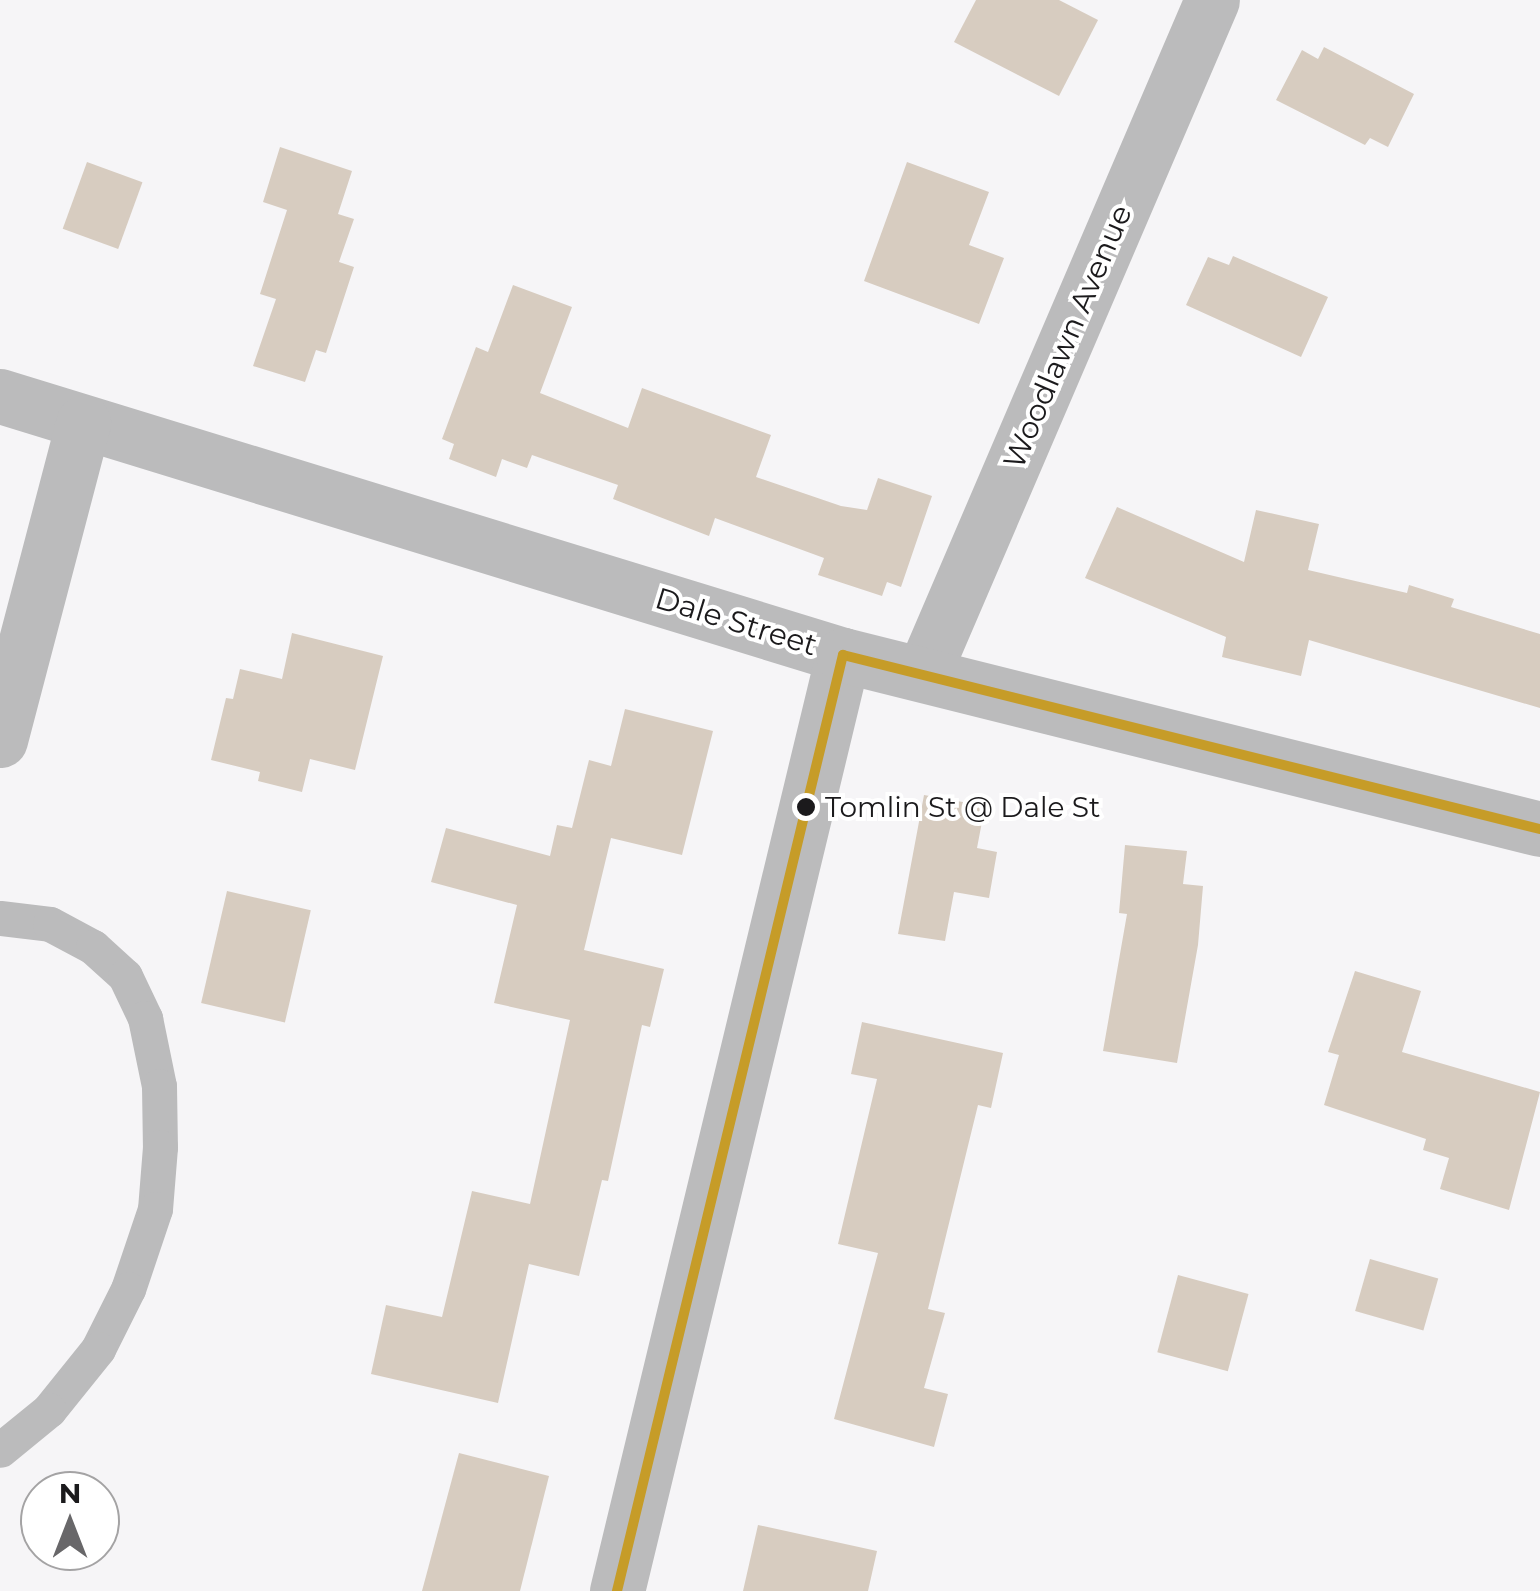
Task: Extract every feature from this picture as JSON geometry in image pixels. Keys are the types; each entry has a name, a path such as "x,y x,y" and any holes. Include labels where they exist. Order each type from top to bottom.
{"street":[{"name":"Woodlawn Avenue","path":"923,674 1212,0"},
{"name":"Dale Street","path":"0,396 843,654 1540,829"},
{"path":"0,740 83,424"},
{"path":"617,1591 843,654"}],"lane":[{"path":"0,917 50,924 93,947 125,976 145,1018 155,1069 160,1147 155,1208 128,1288 98,1349 50,1410 0,1450"}],"building":[{"path":"976,0 1059,0 1098,20 1059,96 954,42"},
{"path":"1324,47 1414,94 1388,147 1370,138 1365,145 1276,100 1302,50 1318,59"},
{"path":"280,147 352,171 338,214 354,219 339,262 354,267 326,353 316,350 305,382 253,366 276,299 260,294 287,210 263,202"},
{"path":"87,162 142,182 118,249 63,229"},
{"path":"907,162 989,192 969,245 1004,258 979,324 864,281"},
{"path":"1233,256 1328,297 1301,357 1186,305 1208,257 1229,265"},
{"path":"513,285 572,307 540,393 628,428 642,388 771,435 756,477 841,506 867,510 878,478 932,496 901,587 887,582 882,596 818,575 824,558 715,518 709,536 613,499 618,485 532,455 527,468 502,459 496,477 449,459 454,444 442,439 476,347 488,352"},
{"path":"1117,507 1244,562 1256,510 1319,524 1308,570 1407,593 1409,585 1454,599 1451,607 1540,634 1540,708 1309,640 1301,676 1222,657 1226,637 1085,578"},
{"path":"292,633 383,656 355,770 310,759 302,792 258,781 260,772 211,760 226,698 233,699 240,669 282,679"},
{"path":"625,709 713,731 682,855 611,838 584,950 664,969 650,1027 642,1025 608,1181 602,1180 579,1276 529,1264 498,1403 371,1374 386,1305 442,1317 472,1191 530,1204 570,1020 494,1003 517,905 431,882 446,828 550,856 557,825 572,828 589,760 611,766"},
{"path":"924,795 985,806 977,848 997,852 989,898 954,892 945,941 898,934"},
{"path":"1125,845 1187,851 1183,884 1203,886 1198,945 1177,1063 1103,1051 1127,914 1119,913"},
{"path":"227,891 311,910 285,1022 201,1003"},
{"path":"1355,971 1421,991 1402,1052 1540,1092 1509,1210 1440,1189 1449,1158 1423,1150 1426,1139 1324,1105 1339,1055 1328,1052"},
{"path":"862,1022 1003,1053 991,1108 978,1105 928,1309 945,1313 924,1388 948,1394 934,1447 834,1419 878,1253 838,1244 877,1079 851,1074"},
{"path":"1370,1259 1438,1279 1423,1330 1355,1311"},
{"path":"1178,1275 1249,1294 1228,1371 1157,1352"},
{"path":"459,1453 549,1476 520,1591 422,1591"},
{"path":"758,1525 877,1551 868,1591 743,1591"}],"transit line":[{"path":"843,655 1540,829"},
{"path":"617,1591 843,655"}],"place":[{"name":"Tomlin St @ Dale St","path":"806,807"}]}
